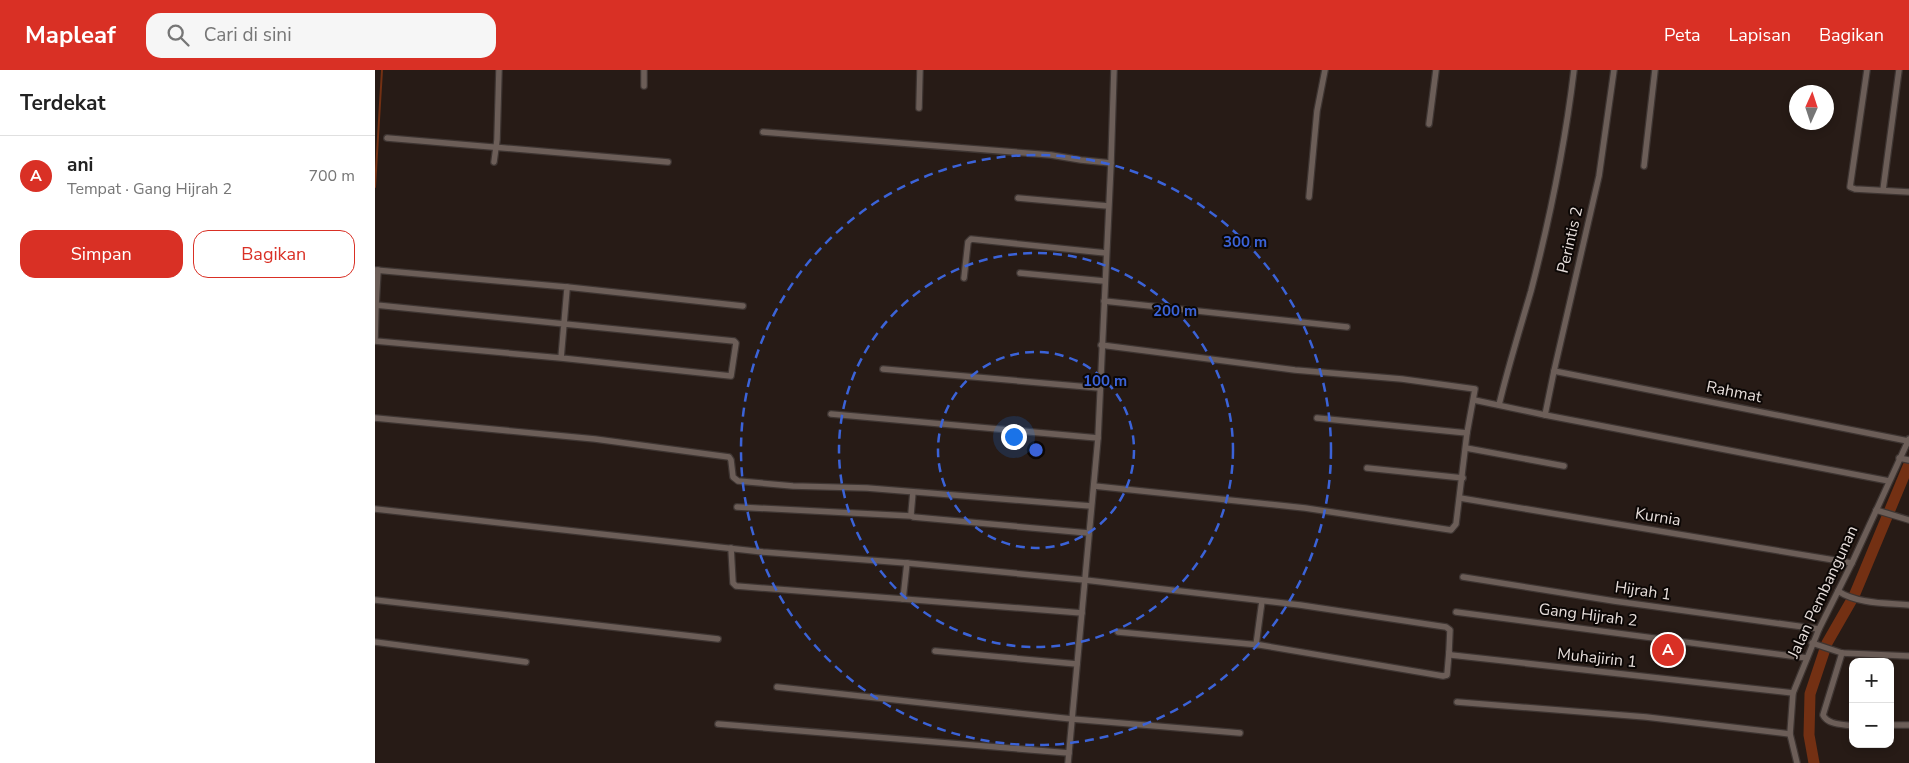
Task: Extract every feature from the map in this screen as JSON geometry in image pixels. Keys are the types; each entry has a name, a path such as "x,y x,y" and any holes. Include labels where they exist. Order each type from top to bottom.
{"street":[{"path":"494,162 499,70"},
{"path":"644,70 644,86"},
{"path":"919,108 920,70"},
{"path":"1068,763 1088,533 1094,486 1109,206 1114,70"},
{"path":"1309,198 1317,111 1325,70"},
{"path":"1429,124 1436,70"},
{"path":"1499,405 1530,292 1557,178 1565,137 1574,70"},
{"name":"Perintis 2","path":"1545,416 1599,176 1614,70"},
{"path":"1644,166 1655,70"},
{"path":"1867,70 1850,187 1855,189 1909,192"},
{"path":"1883,190 1899,70"},
{"path":"763,132 1041,154 1111,163"},
{"path":"387,138 668,162"},
{"path":"1017,198 1109,206"},
{"path":"964,278 968,242 971,239 1106,253"},
{"path":"376,304 734,341 736,343 731,376 375,341 376,270 567,287 743,306"},
{"path":"1020,273 1104,281"},
{"path":"561,358 567,287"},
{"path":"1104,301 1347,327"},
{"path":"1094,486 1305,508 1451,530 1457,524 1467,433 1475,389 1402,379 1286,369 1101,346"},
{"path":"883,369 1100,388"},
{"name":"Rahmat","path":"1554,371 1909,440"},
{"path":"1474,400 1545,416 1889,481"},
{"path":"831,414 1097,438"},
{"path":"375,418 595,439 729,458 731,460 733,477 738,481 793,486 867,488 1091,506"},
{"path":"1317,418 1467,433"},
{"name":"Jalan Pembangunan","path":"1797,763 1789,734 1793,693 1812,643 1879,511 1889,481 1904,459 1909,440"},
{"path":"1466,448 1564,466"},
{"path":"1367,468 1463,478"},
{"path":"911,516 913,492"},
{"name":"Kurnia","path":"1460,498 1852,563"},
{"path":"737,507 911,516 1088,533"},
{"path":"375,509 731,548 1085,580 1262,601 1446,627 1450,630 1447,675 1443,676 1257,645 1118,632"},
{"path":"1879,511 1897,518 1909,520"},
{"path":"731,548 733,583 736,586 1082,613"},
{"path":"903,599 907,563"},
{"name":"Hijrah 1","path":"1463,578 1614,602 1819,629"},
{"path":"1838,591 1858,600 1909,605"},
{"path":"375,600 718,639"},
{"path":"1257,645 1262,601"},
{"name":"Gang Hijrah 2","path":"1456,612 1807,658"},
{"path":"375,642 526,662"},
{"path":"1812,643 1842,653 1909,656"},
{"path":"935,651 1077,664"},
{"name":"Muhajirin 1","path":"1449,652 1451,655 1457,656 1793,693"},
{"path":"1842,653 1823,715 1829,722 1849,725"},
{"path":"777,688 1072,719 1240,733"},
{"path":"1457,702 1646,717 1789,734"},
{"path":"718,724 1069,753"},
{"path":"1894,725 1909,725"}],"waterway":[{"path":"375,187 382,70"},
{"path":"1814,763 1809,735 1810,694 1827,643 1854,596 1909,464"}],"place":[{"name":"ani","path":"1668,650"}]}
